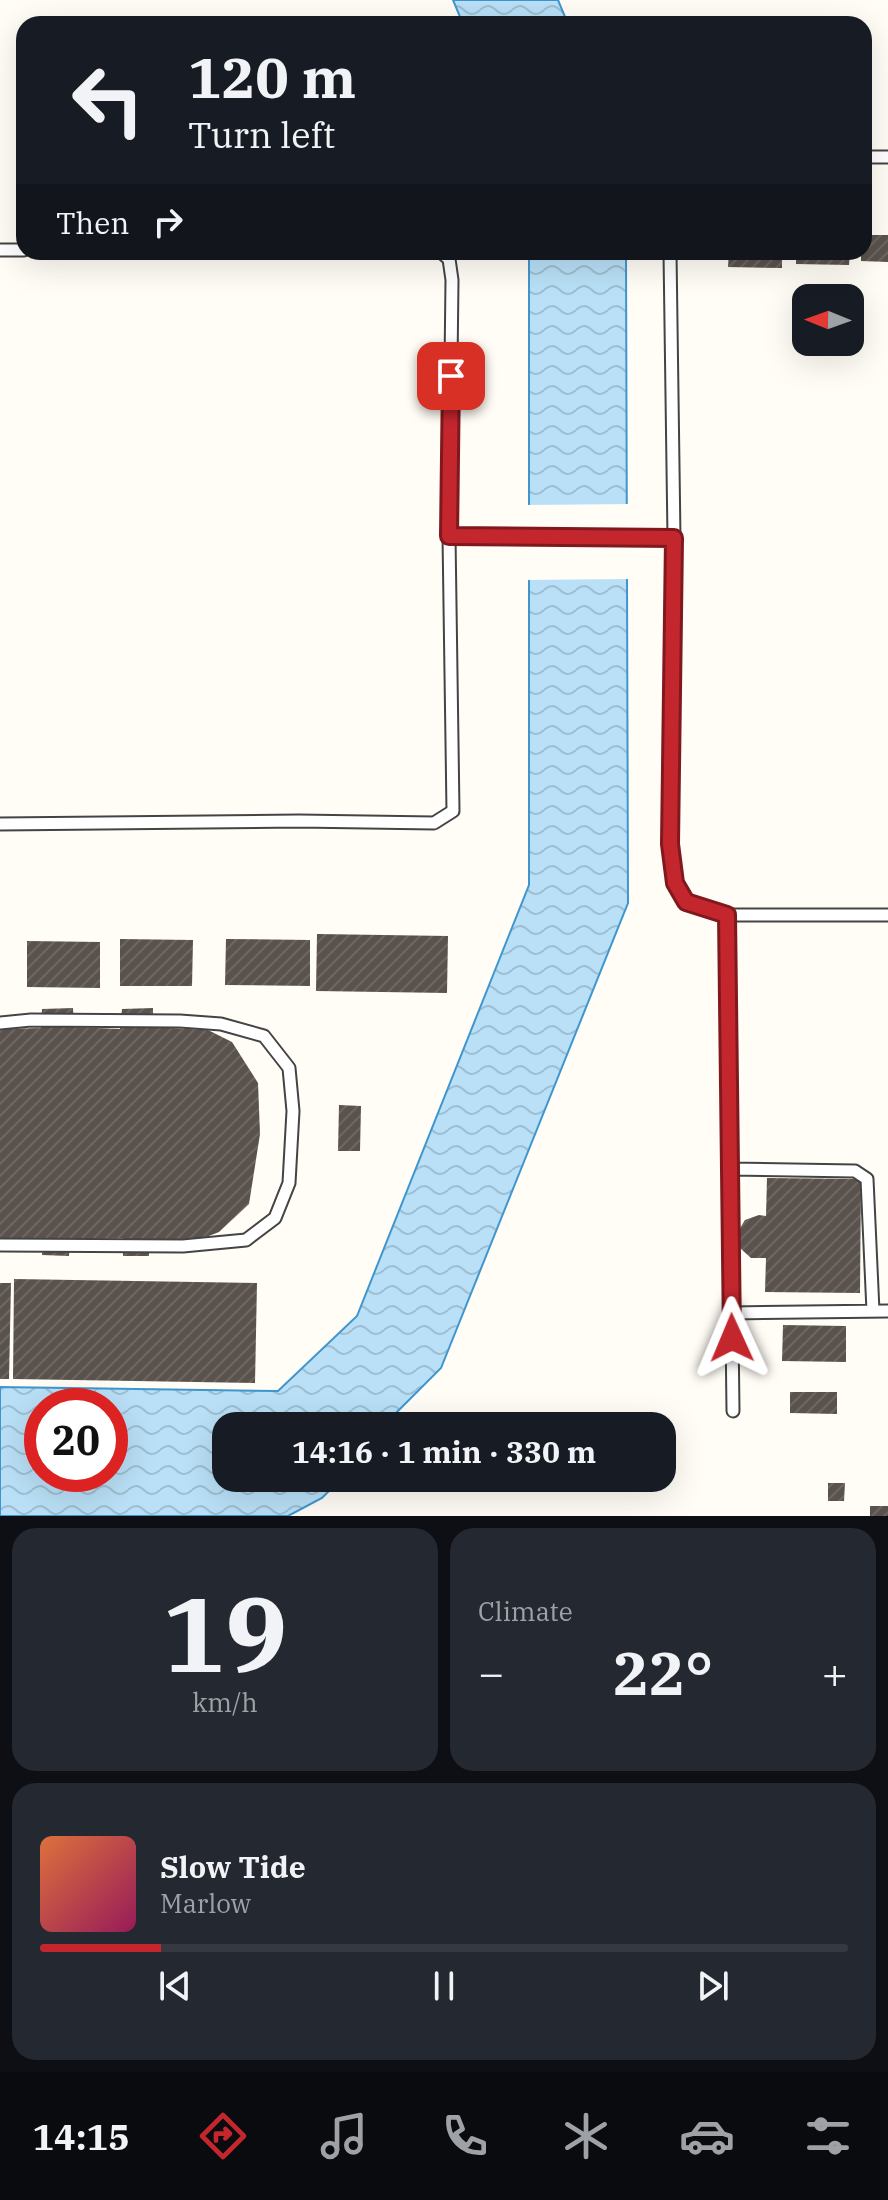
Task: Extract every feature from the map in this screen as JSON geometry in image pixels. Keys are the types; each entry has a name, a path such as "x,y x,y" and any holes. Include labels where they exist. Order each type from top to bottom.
{"lane":[{"path":"0,824 434,823 453,811 449,536 452,280 449,260"},
{"path":"670,260 674,538 670,844 675,883 686,902 727,915 888,915"},
{"path":"449,536 674,538"},
{"path":"727,915 733,1411"},
{"path":"0,1023 31,1020 180,1021 221,1024 264,1036 289,1068 293,1111 289,1183 275,1218 246,1240 183,1246 0,1245"},
{"path":"730,1169 855,1171 867,1179 873,1311"},
{"path":"732,1313 888,1311"}],"water":[{"path":"453,0 558,0 565,16 460,16"},
{"path":"529,260 626,260 628,903 441,1368 397,1412 212,1412 212,1492 328,1492 288,1516 0,1516 0,1387 70,1388 24,1388 24,1492 128,1492 128,1389 278,1391 357,1316 529,885"}],"pier":[{"path":"631,504 631,579 525,580 525,505"}],"building":[{"path":"872,235 888,235 888,262 861,261 872,260"},
{"path":"728,260 782,260 782,268 728,267"},
{"path":"796,260 849,260 849,265 796,264"},
{"path":"317,934 448,936 447,993 316,991"},
{"path":"120,939 193,940 192,986 120,986"},
{"path":"226,939 310,940 310,986 225,985"},
{"path":"27,941 100,942 100,988 27,987"},
{"path":"73,1008 74,1027 120,1029 122,1009 153,1008 153,1027 208,1030 232,1042 258,1083 260,1134 249,1204 219,1232 201,1239 149,1239 149,1256 123,1256 123,1238 70,1239 69,1256 42,1255 42,1239 0,1238 0,1029 41,1028 42,1009"},
{"path":"339,1105 361,1106 360,1151 338,1151"},
{"path":"767,1178 861,1179 860,1293 765,1292 766,1258 751,1258 740,1248 737,1233 745,1220 766,1216"},
{"path":"14,1279 257,1283 255,1383 13,1379"},
{"path":"0,1283 11,1283 9,1379 0,1379"},
{"path":"783,1325 846,1326 846,1362 782,1361"},
{"path":"790,1392 837,1392 837,1414 790,1413"},
{"path":"828,1483 845,1483 844,1501 828,1501"},
{"path":"870,1506 888,1506 888,1516 870,1516"}],"route":[{"path":"451,376 449,536 674,538 670,844 675,883 686,902 727,915 732,1338"}]}
